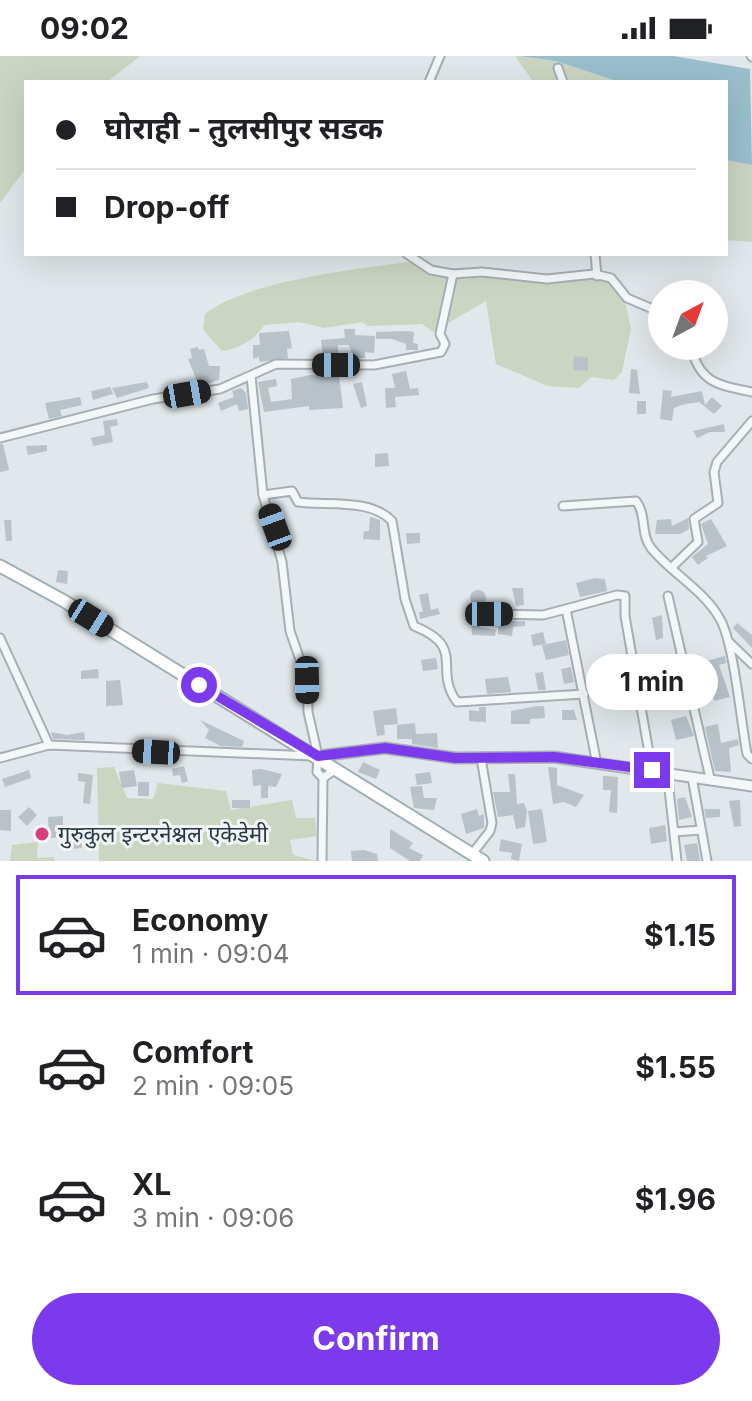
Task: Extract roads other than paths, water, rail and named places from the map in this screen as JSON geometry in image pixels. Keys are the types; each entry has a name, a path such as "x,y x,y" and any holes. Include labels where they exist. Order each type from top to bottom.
{"main road":[{"path":"0,566 64,601 318,756 483,861"}],"street":[{"path":"430,80 440,56"},
{"path":"558,68 562,80"},
{"path":"410,256 431,270 453,274 482,272 547,279 594,274 611,278 627,298 648,307"},
{"path":"595,256 597,277"},
{"path":"0,438 153,399 220,389 276,364 374,365 441,352 445,344 440,334 453,274"},
{"path":"694,360 695,368 705,377 752,392"},
{"path":"251,376 263,495 282,562 290,631 307,680 308,712 318,756 317,772 323,778 322,861"},
{"path":"671,568 698,542 697,515 718,503 714,472 717,462 752,421"},
{"path":"263,495 292,491 298,502 353,505 384,512 392,521 405,599 414,626 436,635 444,644 450,692 457,702 584,694"},
{"path":"563,506 636,501 641,507 646,541 720,618 727,640 747,754 752,759"},
{"path":"489,614 543,615 617,595 625,596 625,616 652,770"},
{"path":"668,596 710,778"},
{"path":"566,609 597,764"},
{"path":"0,638 49,745"},
{"path":"727,640 752,664"},
{"path":"0,758 49,745 318,756 385,748 455,758 554,757 752,786"},
{"path":"472,854 490,831 492,823 481,758"},
{"path":"323,778 336,769"},
{"path":"667,772 677,861"},
{"path":"692,777 707,861"},
{"path":"674,832 701,830"}],"water":[{"path":"518,56 673,56 750,69 752,165 728,160 728,80 613,80 556,61"}],"place":[{"name":"गुरुकुल इन्टरनेश्नल एकेडेमी","path":"42,834"}]}
